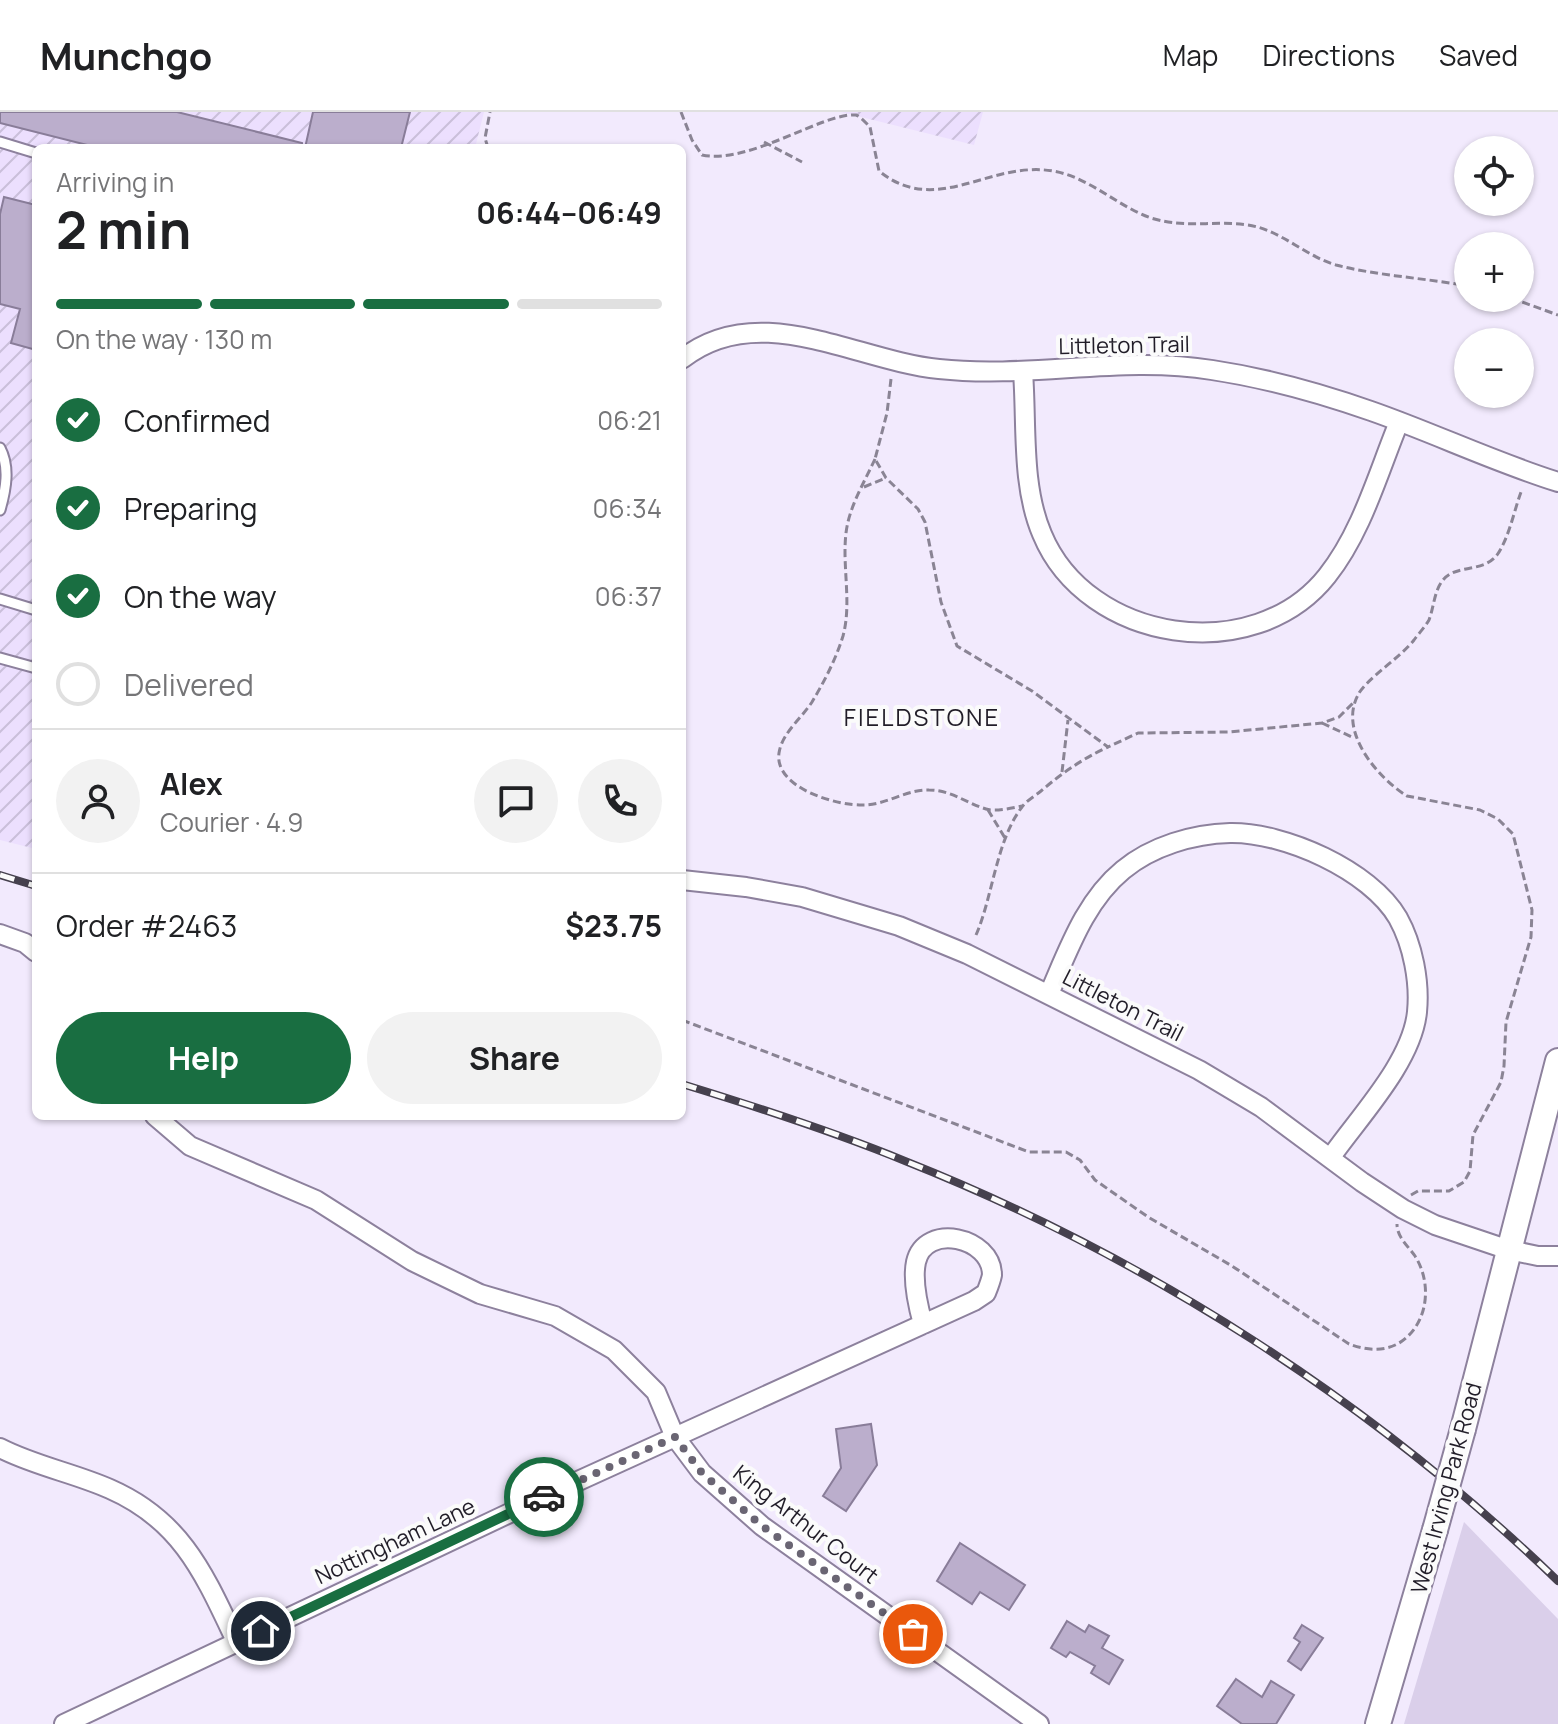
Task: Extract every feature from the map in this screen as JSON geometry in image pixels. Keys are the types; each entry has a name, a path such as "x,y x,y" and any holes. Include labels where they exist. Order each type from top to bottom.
{"main road":[{"name":"West Irving Park Road","path":"1378,1724 1463,1429 1558,1061"}],"street":[{"name":"Littleton Trail","path":"686,356 719,340 753,332 784,333 928,368 1023,372 1140,364 1210,369 1352,404 1489,459 1558,482"},
{"path":"1023,372 1028,472 1033,504 1042,535 1056,560 1100,602 1135,621 1170,630 1230,632 1278,616 1302,600 1326,577 1356,527 1399,422"},
{"path":"1049,994 1095,898 1124,869 1146,855 1204,835 1234,833 1293,845 1341,867 1376,892 1397,917 1409,945 1416,977 1417,1013 1398,1066 1331,1157"},
{"name":"Littleton Trail","path":"686,880 746,887 847,909 967,954 1199,1070 1261,1107 1403,1209 1435,1225 1509,1250 1538,1256 1558,1256"},
{"path":"0,934 32,949"},
{"name":"King Arthur Court","path":"160,1120 190,1146 316,1200 412,1261 480,1294 555,1316 614,1350 656,1392 675,1437 702,1473 762,1526 1039,1724"},
{"name":"Nottingham Lane","path":"64,1724 923,1324 986,1293 992,1275 985,1255 974,1245 957,1239 943,1239 927,1244 916,1260 917,1296 923,1324"},
{"path":"0,1448 112,1490 151,1512 178,1538 200,1566 237,1643"}],"lane":[{"path":"0,142 32,152"},
{"path":"0,448 6,460 7,481 0,510"},
{"path":"0,599 32,609"},
{"path":"0,658 32,667"}],"path":[{"path":"487,144 490,112"},
{"path":"681,112 692,140 702,155 716,158 764,142 824,116 844,112 856,115 870,127 879,171 905,188 933,191 1010,172 1033,169 1055,171 1076,178 1131,210 1150,217 1193,226 1247,225 1266,230 1334,264 1454,284"},
{"path":"764,142 802,162"},
{"path":"1534,306 1558,315"},
{"path":"891,379 887,413 875,459 851,512 845,537 844,632 837,655 812,702 782,742 780,769 796,785 847,803 865,805 927,789 952,794 988,810 1022,806"},
{"path":"875,459 886,478 918,509 925,522 941,602 957,646 1032,691 1108,747"},
{"path":"862,488 886,478"},
{"path":"1408,1200 1412,1193 1418,1191 1449,1191 1464,1182 1470,1171 1473,1135 1501,1082 1506,1022 1531,937 1532,910 1513,834 1498,819 1480,810 1407,796 1384,776 1357,740 1352,722 1358,693 1390,666 1428,621 1444,578 1483,567 1497,555 1521,492"},
{"path":"976,935 1006,840 1022,806 1083,759 1138,733 1240,731 1322,723 1339,717 1356,701"},
{"path":"1061,773 1068,720"},
{"path":"1322,723 1357,740"},
{"path":"988,810 1006,840"},
{"path":"686,1022 1029,1152 1066,1152 1080,1160 1095,1180 1148,1217 1232,1266 1349,1344 1368,1351 1384,1349 1403,1341 1418,1327 1424,1310 1423,1274 1417,1259 1398,1234 1399,1220"}],"shaded area":[{"path":"0,112 484,112 476,144 32,144 32,848 0,840"},
{"path":"841,112 983,112 974,145"},
{"path":"1464,1522 1558,1619 1558,1724 1404,1724"}],"building":[{"path":"0,112 177,112 302,144 83,144 0,123"},
{"path":"313,112 410,112 402,144 306,144"},
{"path":"4,197 32,204 32,349 11,343 20,309 0,304 0,214"},
{"path":"871,1424 877,1465 846,1511 823,1496 841,1468 836,1429"},
{"path":"960,1543 1025,1585 1009,1610 980,1592 972,1604 937,1581"},
{"path":"1067,1621 1085,1632 1089,1625 1109,1636 1102,1648 1123,1660 1109,1684 1091,1673 1095,1666 1070,1652 1066,1657 1051,1648"},
{"path":"1302,1625 1323,1638 1301,1670 1288,1661 1300,1642 1294,1638"},
{"path":"1236,1679 1262,1697 1271,1681 1294,1695 1276,1724 1242,1724 1217,1706"}],"railway":[{"path":"0,875 32,885"},
{"path":"686,1085 794,1120 905,1161 995,1199 1169,1289 1333,1394 1486,1515 1558,1581"}],"way so far":[{"path":"544,1497 675,1437 702,1473 762,1526 913,1634"}],"district":[{"name":"FIELDSTONE","path":"922,718"}],"route":[{"path":"261,1631 544,1497"}]}
